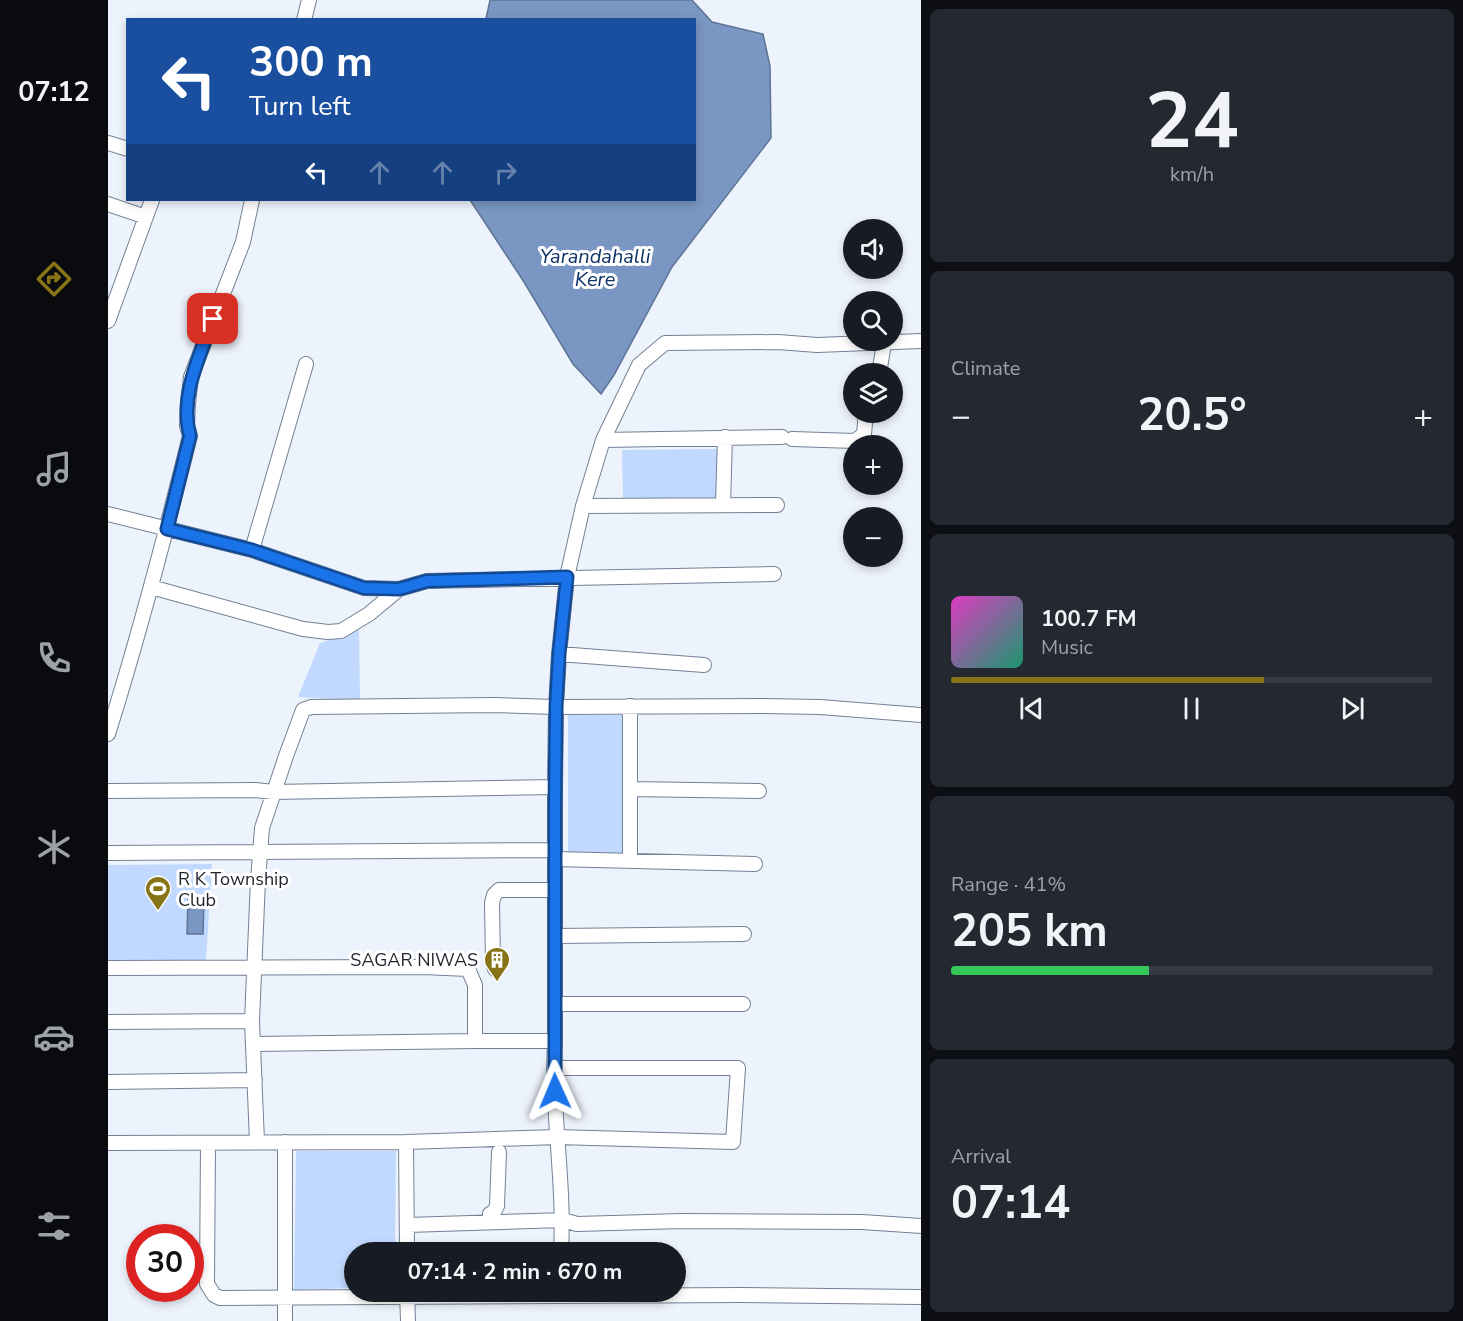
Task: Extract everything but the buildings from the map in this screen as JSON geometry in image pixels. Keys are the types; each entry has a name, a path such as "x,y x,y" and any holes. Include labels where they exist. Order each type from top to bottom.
{"street":[{"path":"304,18 309,0"},
{"path":"108,143 126,148"},
{"path":"108,321 152,201"},
{"path":"108,734 128,673 190,436 187,426 191,377 243,242 252,201"},
{"path":"108,204 146,217"},
{"path":"108,277 122,281"},
{"path":"903,342 921,341"},
{"path":"562,1242 563,1220 554,1068 556,707 567,577 583,506 603,440 639,364 664,343 843,344"},
{"path":"252,550 306,364"},
{"path":"603,440 787,438 855,441 864,434 865,423"},
{"path":"723,505 725,438"},
{"path":"583,506 777,505"},
{"path":"108,514 252,550 364,588 399,589 427,581 774,574"},
{"path":"151,587 303,628 328,632 341,631 369,614 399,589"},
{"path":"559,654 704,665"},
{"path":"257,1142 252,1021 262,828 303,710 311,707 495,705 763,706 921,715"},
{"path":"630,706 630,861"},
{"path":"108,791 255,790 273,792 555,787"},
{"path":"630,789 759,791"},
{"path":"108,853 555,855 630,861 755,864"},
{"path":"495,969 492,945 494,895 499,890 555,890"},
{"path":"555,936 744,934"},
{"path":"108,968 423,967 468,969 475,984 475,1041"},
{"path":"555,1004 743,1004"},
{"path":"108,1022 252,1021"},
{"path":"254,1044 555,1041"},
{"path":"108,1143 405,1142 557,1137 733,1142 738,1068 554,1068"},
{"path":"108,1082 255,1080"},
{"path":"285,1142 285,1321"},
{"path":"405,1142 407,1242"},
{"path":"208,1143 207,1284 214,1295 220,1298 344,1296"},
{"path":"489,1222 490,1214 497,1206 499,1152"},
{"path":"406,1225 563,1220 577,1224 682,1221 850,1222 921,1226"},
{"path":"686,1295 921,1297"},
{"path":"407,1302 408,1321"}],"shaded area":[{"path":"717,449 717,500 623,501 622,450"},
{"path":"359,630 360,701 298,697 320,643"},
{"path":"568,715 622,715 623,853 568,853"},
{"name":"R K Township Club","path":"212,864 206,960 108,961 108,865"},
{"path":"296,1151 396,1151 395,1242 344,1242 344,1288 294,1290"}],"water":[{"name":"Yarandahalli Kere","path":"490,0 692,0 712,22 763,34 770,66 771,138 672,267 614,375 601,394 573,364 524,282 471,201 696,201 696,18 486,18"},
{"path":"188,899 204,899 203,934 187,934"}],"place":[{"name":"R K Township Club","path":"158,912"},
{"name":"SAGAR NIWAS","path":"497,983"}],"route":[{"path":"213,319 191,377 187,426 190,436 167,529 252,550 364,588 399,589 427,581 567,577 556,707 555,1091"}]}
